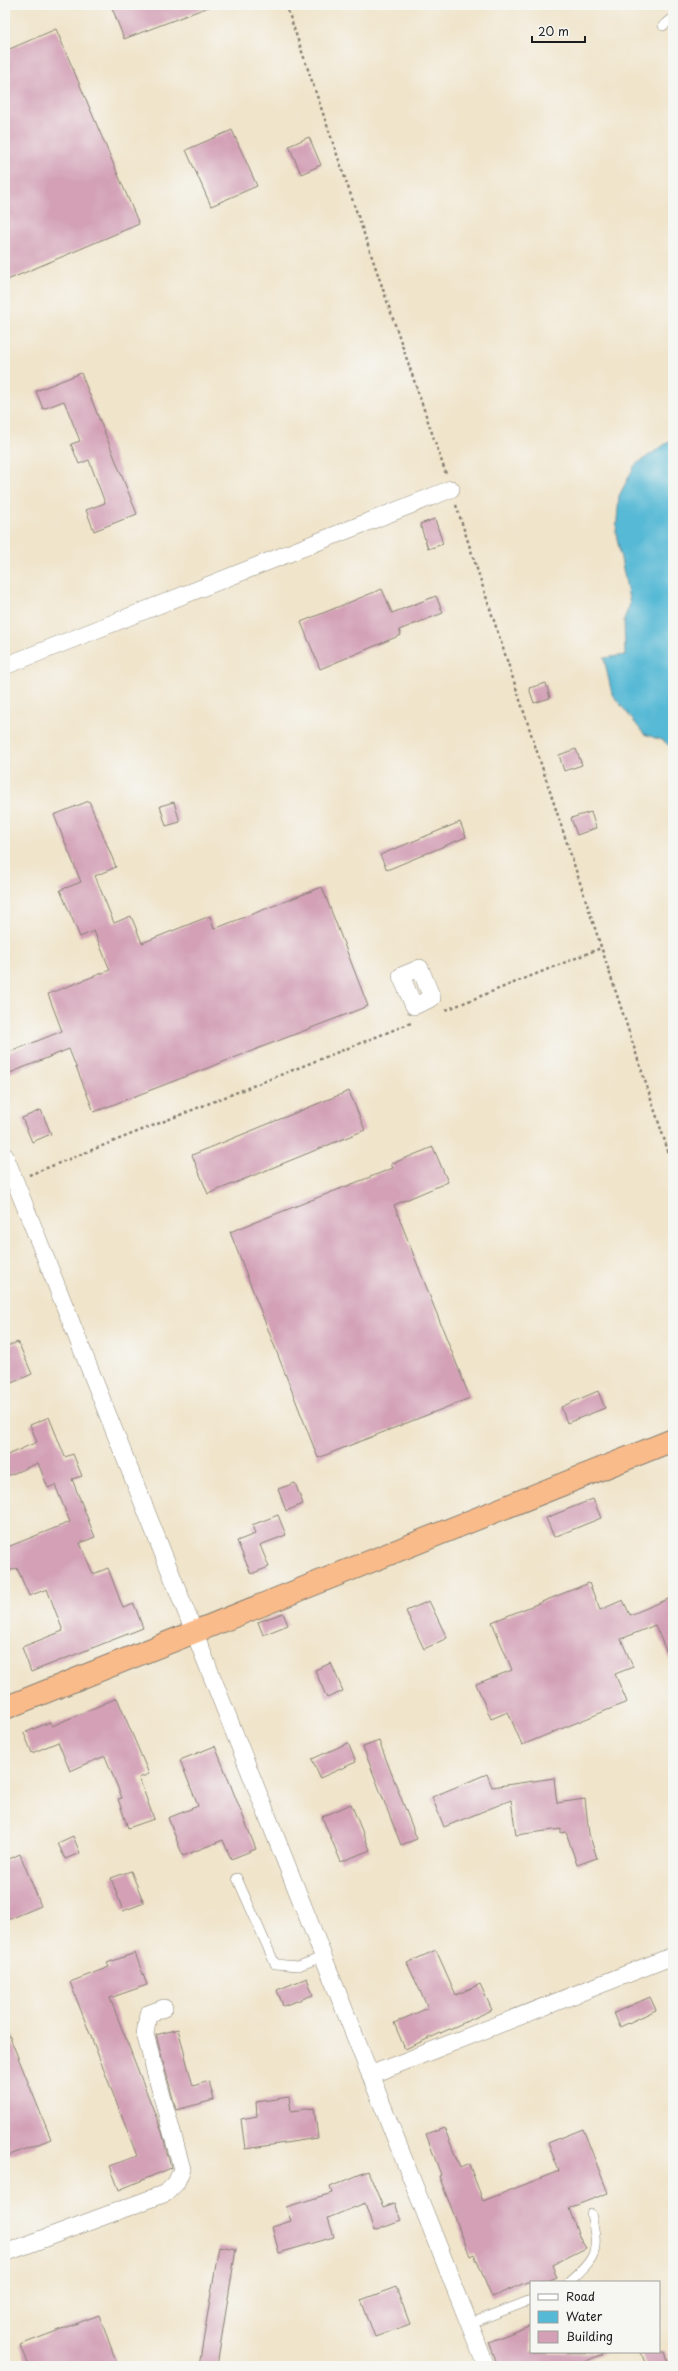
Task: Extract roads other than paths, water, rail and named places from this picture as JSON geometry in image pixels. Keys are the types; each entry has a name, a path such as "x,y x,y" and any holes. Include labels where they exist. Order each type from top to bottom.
{"highway":[{"path":"5,1708 673,1440"}],"street":[{"path":"5,666 451,489"},
{"path":"5,1156 486,2366"},
{"path":"370,2075 673,1956"},
{"path":"5,2253 166,2193 176,2183 182,2169 145,2034 148,2014 164,2008"}],"lane":[{"path":"663,26 673,18"},
{"path":"237,1878 275,1964 298,1966 324,1957"},
{"path":"570,2281 590,2263 597,2243 591,2214"},
{"path":"469,2324 530,2300"}],"water":[{"path":"673,439 673,750 664,741 644,734 612,694 604,658 625,655 624,619 630,604 616,533 619,496 635,465"}]}
